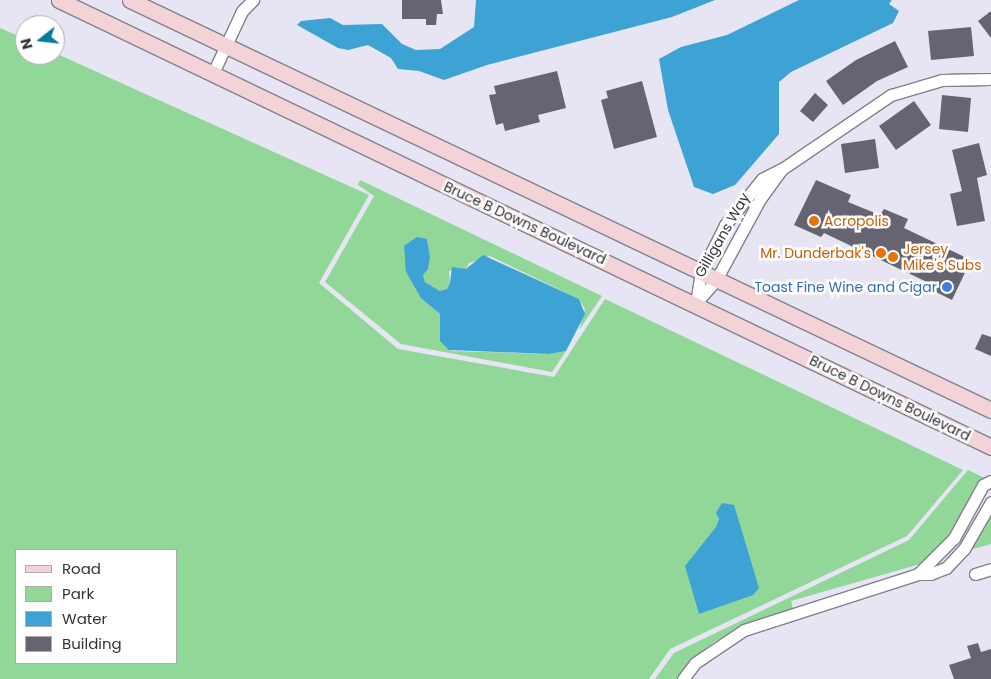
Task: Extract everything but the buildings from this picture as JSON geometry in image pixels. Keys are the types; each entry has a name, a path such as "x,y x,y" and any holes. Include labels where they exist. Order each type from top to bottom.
{"main road":[{"name":"Bruce B Downs Boulevard","path":"59,0 214,73 536,230 696,303 991,447"},
{"path":"130,0 990,411"}],"street":[{"path":"214,73 242,11 253,0"},
{"name":"Gilligans Way","path":"696,303 701,273 731,218 762,179 782,169 891,95 942,80 990,81"},
{"name":"Gilligans Way","path":"696,303 716,280 760,199 782,169"},
{"path":"918,574 954,538 983,485 991,481"},
{"path":"682,679 695,663 717,646 744,630 918,574 930,574 946,568 964,549 991,502"},
{"path":"975,574 991,569"}],"green space":[{"path":"0,28 15,35 15,65 65,65 65,58 369,195 319,283 398,349 554,377 605,299 963,470 907,536 670,649 649,679 0,679"},
{"path":"360,180 602,296 579,330 585,309 579,299 490,256 469,263 466,269 449,271 450,283 447,289 440,291 425,282 423,275 428,269 430,257 427,239 406,272 422,298 440,314 440,341 452,351 549,354 566,351 552,372 401,344 325,282 374,196 358,185"},
{"path":"968,470 985,478 978,483 949,535 920,564 791,601 793,609 741,626 714,642 691,660 676,679 655,679 674,653 909,540"},
{"path":"991,515 991,544 970,550 987,524"}],"water":[{"path":"476,0 715,0 672,17 487,65 444,80 419,71 398,69 391,58 368,45 348,50 338,48 297,25 301,21 330,18 343,25 382,24 402,44 416,50 440,49 474,27"},
{"path":"799,0 892,0 889,4 899,11 893,23 791,72 779,82 779,134 735,185 713,194 694,187 668,110 659,59 681,47 727,35"},
{"path":"417,237 427,239 430,257 428,269 423,275 425,282 440,291 447,289 450,283 452,267 466,269 483,255 579,299 585,314 566,351 549,354 449,350 440,341 440,314 421,298 406,272 404,246"},
{"path":"722,503 734,505 759,588 753,595 699,614 685,566 716,527 719,519 716,513"}],"place":[{"name":"Acropolis","path":"814,221"},
{"name":"Mr. Dunderbak's","path":"881,253"},
{"name":"Jersey Mike's Subs","path":"893,257"},
{"name":"Toast Fine Wine and Cigar","path":"947,287"}]}
